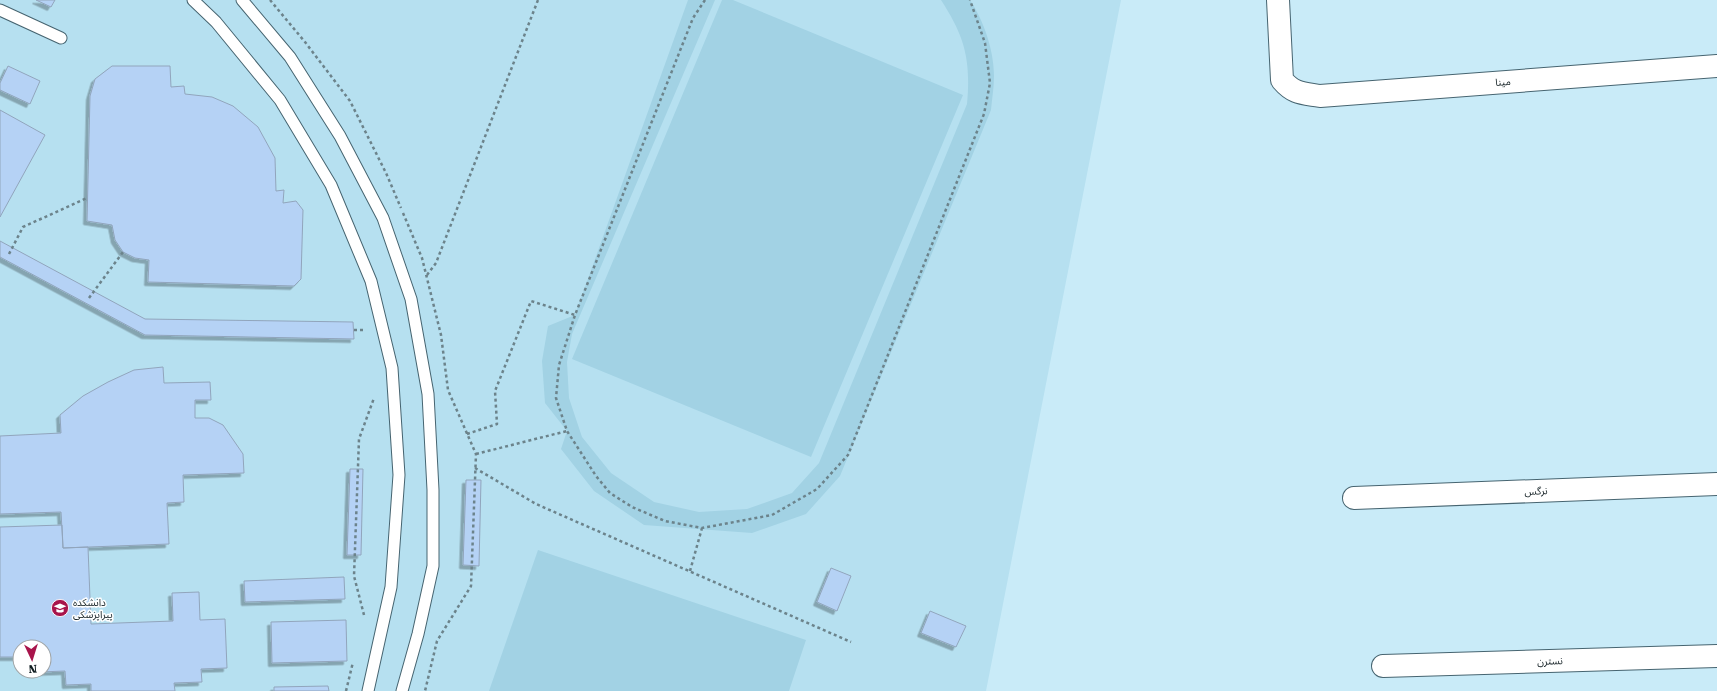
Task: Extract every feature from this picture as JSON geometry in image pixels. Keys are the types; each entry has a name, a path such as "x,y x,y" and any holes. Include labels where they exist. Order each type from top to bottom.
{"street":[{"name":"مینا","path":"1278,0 1282,80 1290,89 1297,92 1320,96 1717,66"},
{"name":"نرگس","path":"1354,498 1717,484"},
{"name":"نسترن","path":"1382,666 1717,656"}],"lane":[{"path":"193,0 216,22 280,100 331,185 371,281 392,368 399,475 391,587 368,691"},
{"path":"242,0 290,57 340,136 383,218 411,299 428,394 433,490 433,566 418,634 402,691"},
{"path":"0,10 62,38"}],"path":[{"path":"427,276 436,263 538,0"},
{"path":"705,0 693,18 575,315 559,365 556,398 567,431 596,476 610,493 632,507 665,522 702,528 772,515 817,489 848,455 984,114 990,83 985,43 970,0"},
{"path":"9,254 23,227 87,198"},
{"path":"89,298 123,252"},
{"path":"467,434 497,424 494,391 531,301 575,315"},
{"path":"354,330 366,330"},
{"path":"365,617 354,576 359,439 377,392"},
{"path":"476,454 567,431"},
{"path":"475,468 536,504 851,642"},
{"path":"690,571 702,528"},
{"path":"346,691 354,659"}],"shaded area":[{"path":"0,0 1121,0 986,691 0,691"},
{"path":"688,0 715,0 572,334 567,362 569,398 582,437 611,473 654,502 699,512 747,509 792,493 819,463 967,104 968,74 964,49 956,26 941,0 970,0 984,27 994,66 994,84 991,110 840,476 806,514 752,533 644,525 594,491 561,449 567,431 545,403 542,361 548,326 575,315"},
{"path":"722,0 733,0 963,95 811,457 572,359"},
{"path":"538,550 806,640 789,691 489,691"}],"building":[{"path":"36,0 55,0 51,7"},
{"path":"8,66 40,81 30,104 0,90 0,83"},
{"path":"112,66 170,66 171,87 184,86 185,94 212,97 233,106 258,127 275,158 276,191 284,190 283,203 296,201 303,210 301,279 294,286 148,282 149,260 135,258 123,252 115,240 112,225 87,221 90,96 95,79"},
{"path":"0,110 45,135 0,217"},
{"path":"0,241 145,319 353,322 354,339 145,335 0,257"},
{"path":"163,367 164,383 210,382 211,400 195,400 195,418 209,418 223,425 243,454 244,473 183,475 184,502 167,503 169,544 63,548 61,512 0,514 0,436 61,433 60,415 83,396 134,370"},
{"path":"350,469 363,469 361,555 347,555"},
{"path":"466,480 481,480 479,566 463,565"},
{"path":"62,525 63,548 88,547 91,624 173,621 172,593 199,592 200,620 225,619 227,668 201,669 202,682 174,683 175,691 91,691 91,684 66,685 65,671 52,672 52,639 12,639 12,657 0,657 0,527"},
{"path":"831,568 851,576 837,611 817,602"},
{"path":"344,577 345,599 245,602 244,581"},
{"path":"930,611 966,626 956,647 921,633"},
{"path":"346,620 347,661 272,663 271,622"},
{"path":"328,686 329,691 274,691 274,687"}],"place":[{"name":"دانشکده پیراپزشکی","path":"60,608"}]}
